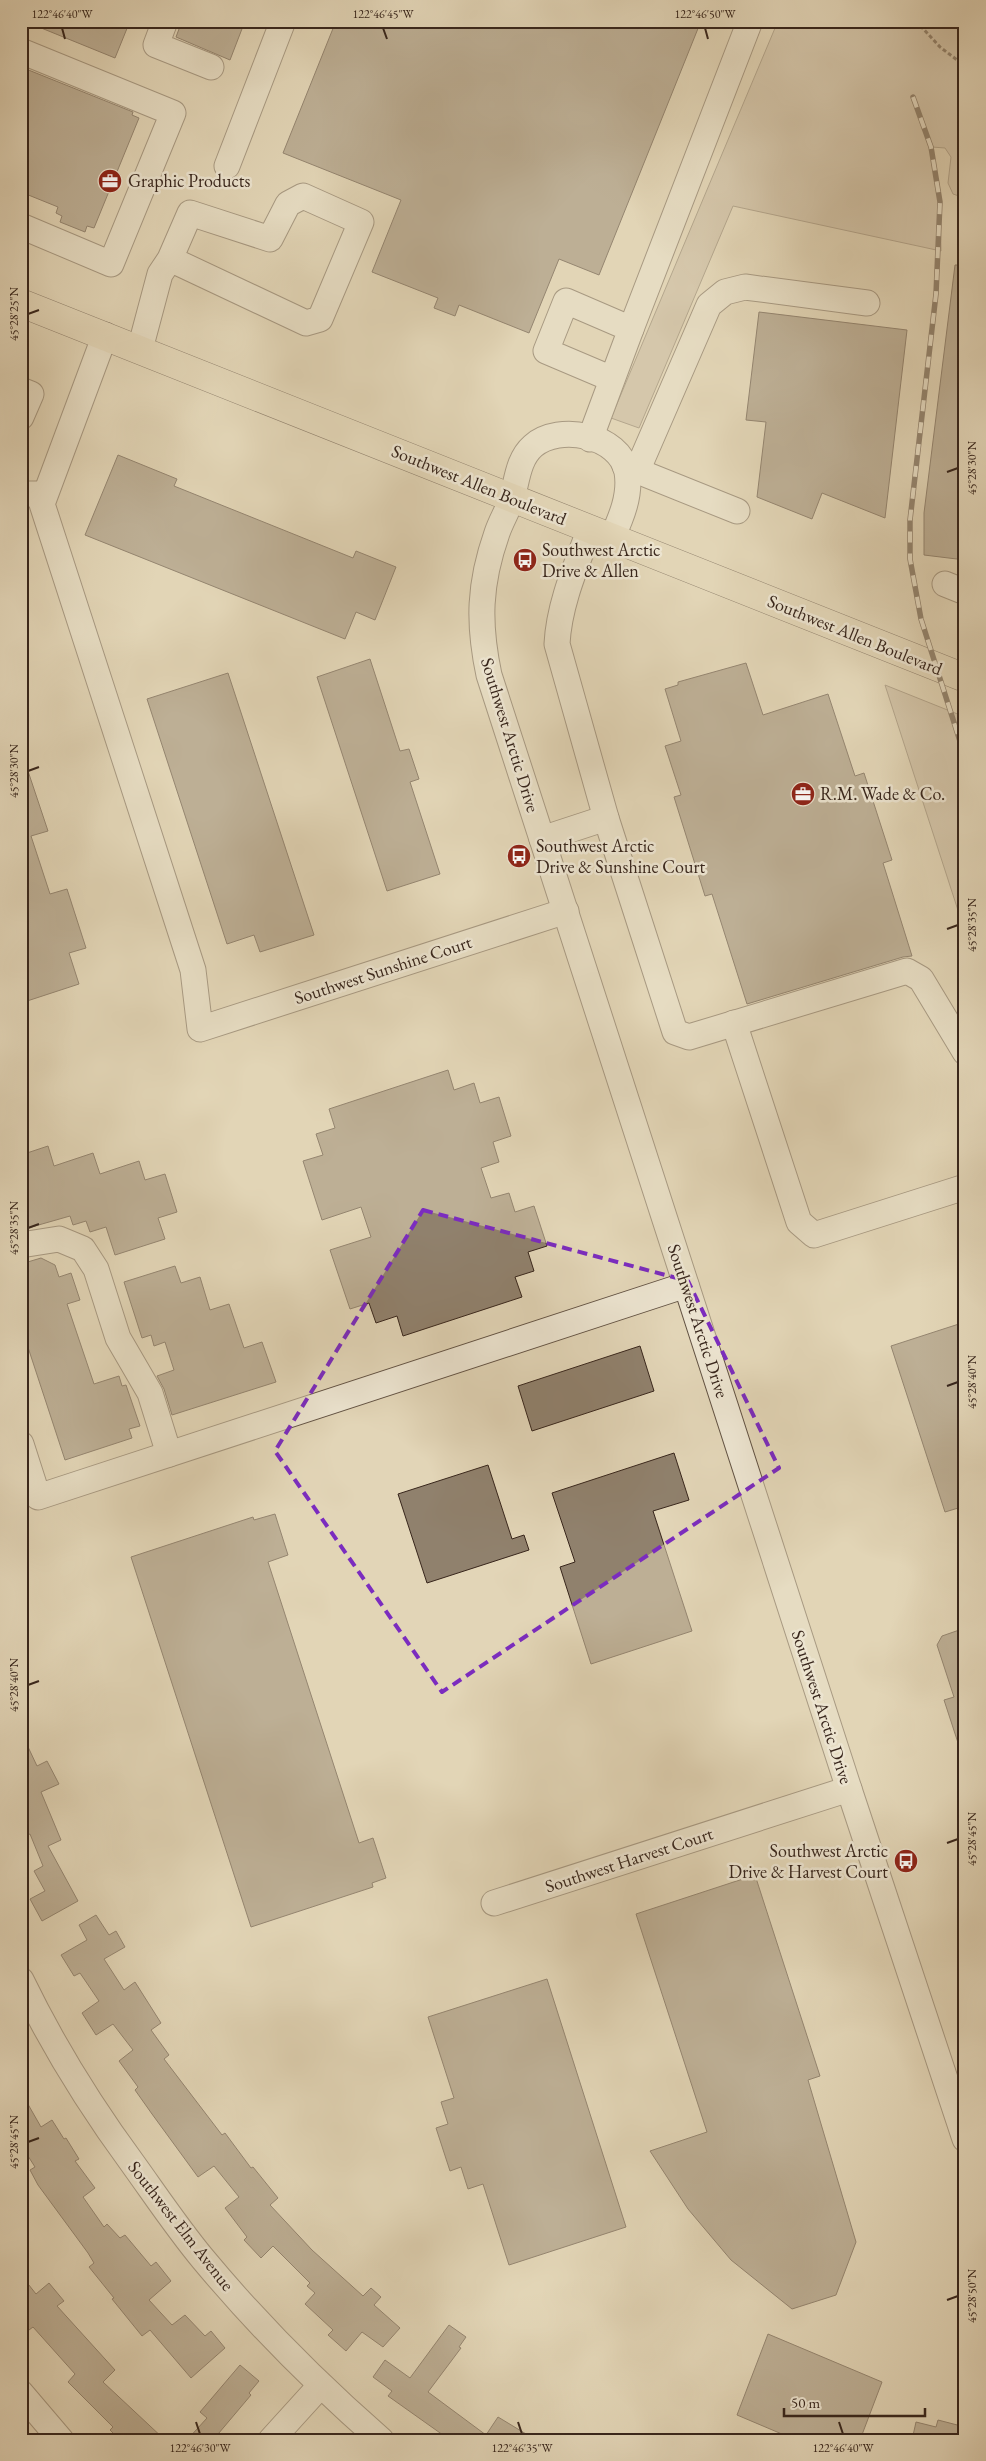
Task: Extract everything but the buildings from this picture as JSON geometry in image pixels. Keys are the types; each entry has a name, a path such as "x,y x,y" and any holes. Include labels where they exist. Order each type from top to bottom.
{"main road":[{"name":"Southwest Allen Boulevard","path":"21,303 965,678"}],"street":[{"path":"165,21 156,45 211,67"},
{"path":"227,166 283,21"},
{"path":"590,439 750,21"},
{"path":"21,51 173,114 111,264 21,226"},
{"path":"140,349 160,274 170,259 190,213 270,239 288,204 303,196 361,222 320,319 306,323 170,259"},
{"path":"867,302 745,287 725,292 709,305 627,473 626,498 620,521 601,534 575,568 558,622 557,644 606,818 675,1032 689,1037 907,971 921,979 965,1052"},
{"path":"612,379 546,351 566,301 632,329"},
{"path":"33,494 105,335"},
{"path":"21,390 31,394 21,418"},
{"path":"512,499 521,466 533,446 556,435 570,434 590,439 612,448 631,468 737,511"},
{"name":"Southwest Sunshine Court","path":"33,494 42,504 193,970 200,1029 566,911"},
{"name":"Southwest Arctic Drive","path":"512,499 497,533 482,590 481,630 490,675 848,1789 965,2139"},
{"path":"542,838 606,818"},
{"path":"734,1023 799,1222 814,1235 965,1187"},
{"path":"21,1245 59,1239 83,1249 96,1269 118,1338 150,1393 169,1454"},
{"path":"21,1444 38,1497 686,1285"},
{"name":"Southwest Harvest Court","path":"494,1903 848,1789"},
{"name":"Southwest Elm Avenue","path":"21,1980 101,2118 166,2212 253,2317 320,2386 381,2440"},
{"path":"271,2440 320,2386"},
{"path":"21,2393 61,2440"}],"path":[{"path":"916,21 940,47 965,66"}],"highlighted area":[{"path":"423,1210 688,1281 779,1468 442,1692 275,1451"}],"shaded area":[{"path":"778,21 965,21 965,198 953,194 948,183 951,157 945,148 932,147 940,192 941,251 733,206 639,428 611,418"},
{"path":"885,685 960,715 965,731 965,932"}],"railway":[{"path":"913,97 931,147 940,202 936,294 910,520 910,559 921,619 965,757"}],"place":[{"name":"Graphic Products","path":"110,181"},
{"name":"Southwest Arctic Drive & Allen","path":"525,560"},
{"name":"R.M. Wade & Co.","path":"803,794"},
{"name":"Southwest Arctic Drive & Sunshine Court","path":"519,856"},
{"name":"Southwest Arctic Drive & Harvest Court","path":"906,1861"}]}
